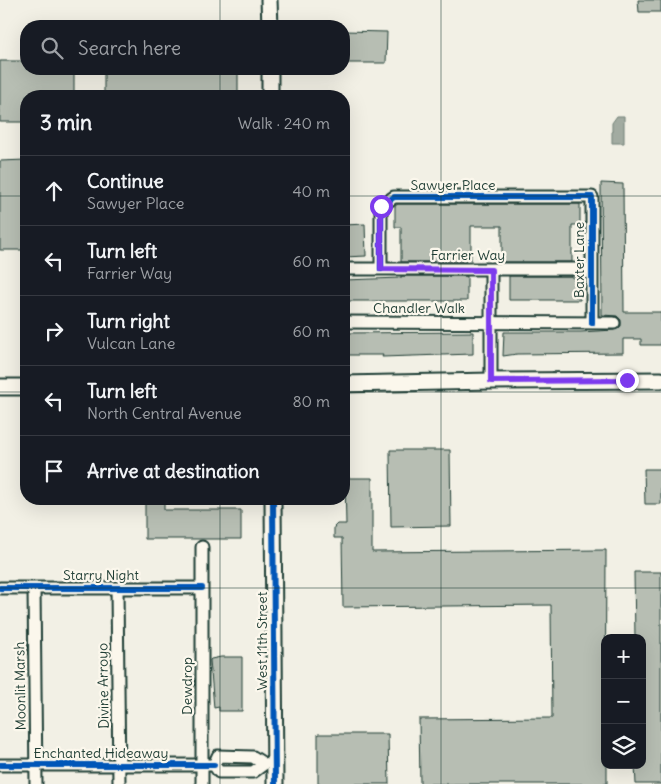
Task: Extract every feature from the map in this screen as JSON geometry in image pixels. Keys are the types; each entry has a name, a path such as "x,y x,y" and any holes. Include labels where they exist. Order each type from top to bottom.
{"main road":[{"path":"269,0 270,20"},
{"path":"270,75 270,90"},
{"path":"350,384 661,380"},
{"path":"0,387 20,387"},
{"name":"West 11th Street","path":"273,505 269,764 275,784"}],"street":[{"name":"Baxter Lane","path":"592,197 592,323"},
{"name":"Sawyer Place","path":"381,269 381,206 394,198 592,197"},
{"name":"Farrier Way","path":"350,269 592,269"},
{"path":"491,270 491,381"},
{"name":"Chandler Walk","path":"350,322 614,323"},
{"name":"Dewdrop","path":"202,547 202,784"},
{"name":"Starry Night","path":"0,588 202,588"},
{"name":"Moonlit Marsh","path":"34,588 36,784"},
{"name":"Divine Arroyo","path":"117,588 119,784"},
{"path":"214,765 218,756 253,756 269,764"},
{"path":"235,756 235,772 253,772 269,764"},
{"name":"Enchanted Hideaway","path":"0,765 119,766 202,764 214,765 219,772 235,772"}],"shaded area":[{"path":"617,116 624,116 624,143 612,143 612,123"}],"building":[{"path":"638,0 661,0 661,12 639,12"},
{"path":"350,31 387,32 386,63 350,63"},
{"path":"0,61 20,61 20,75 74,75 74,90 20,90 20,122 0,122"},
{"path":"104,75 238,75 238,90 104,90"},
{"path":"20,160 20,250 0,250 0,161"},
{"path":"601,183 623,184 624,312 661,312 661,345 641,345 641,339 623,339 623,353 517,354 503,356 504,332 581,332 614,330 621,326 621,320 617,316 602,315"},
{"path":"398,204 580,204 580,225 572,225 572,262 502,262 502,226 471,226 471,262 401,262 401,227 395,227 395,206"},
{"path":"365,224 366,256 350,257 350,225"},
{"path":"401,276 467,276 467,301 350,301 350,280 401,278"},
{"path":"509,276 572,276 572,278 579,278 580,300 509,300"},
{"path":"473,332 473,354 382,357 383,355 350,355 350,333"},
{"path":"390,450 450,450 451,526 391,527"},
{"path":"644,469 661,469 661,504 645,504"},
{"path":"350,478 372,478 372,552 606,550 606,634 601,634 601,769 607,769 607,784 420,784 419,719 552,718 551,605 343,607 342,538 334,538 334,527 337,524 346,524 346,505 350,505"},
{"path":"145,505 164,505 164,510 241,510 241,539 145,539"},
{"path":"634,572 661,572 661,784 636,784 635,769 646,769 646,634 635,634"},
{"path":"221,657 242,657 242,711 219,711 219,707 214,708 210,660"},
{"path":"318,734 388,734 389,784 318,784"}],"cycle path":[{"path":"381,269 381,206 394,197 592,197 592,323"},
{"path":"273,505 275,784"},
{"path":"0,588 202,588"},
{"path":"0,765 214,765"}],"route":[{"path":"381,206 381,269 491,270 491,381 627,380"}]}
